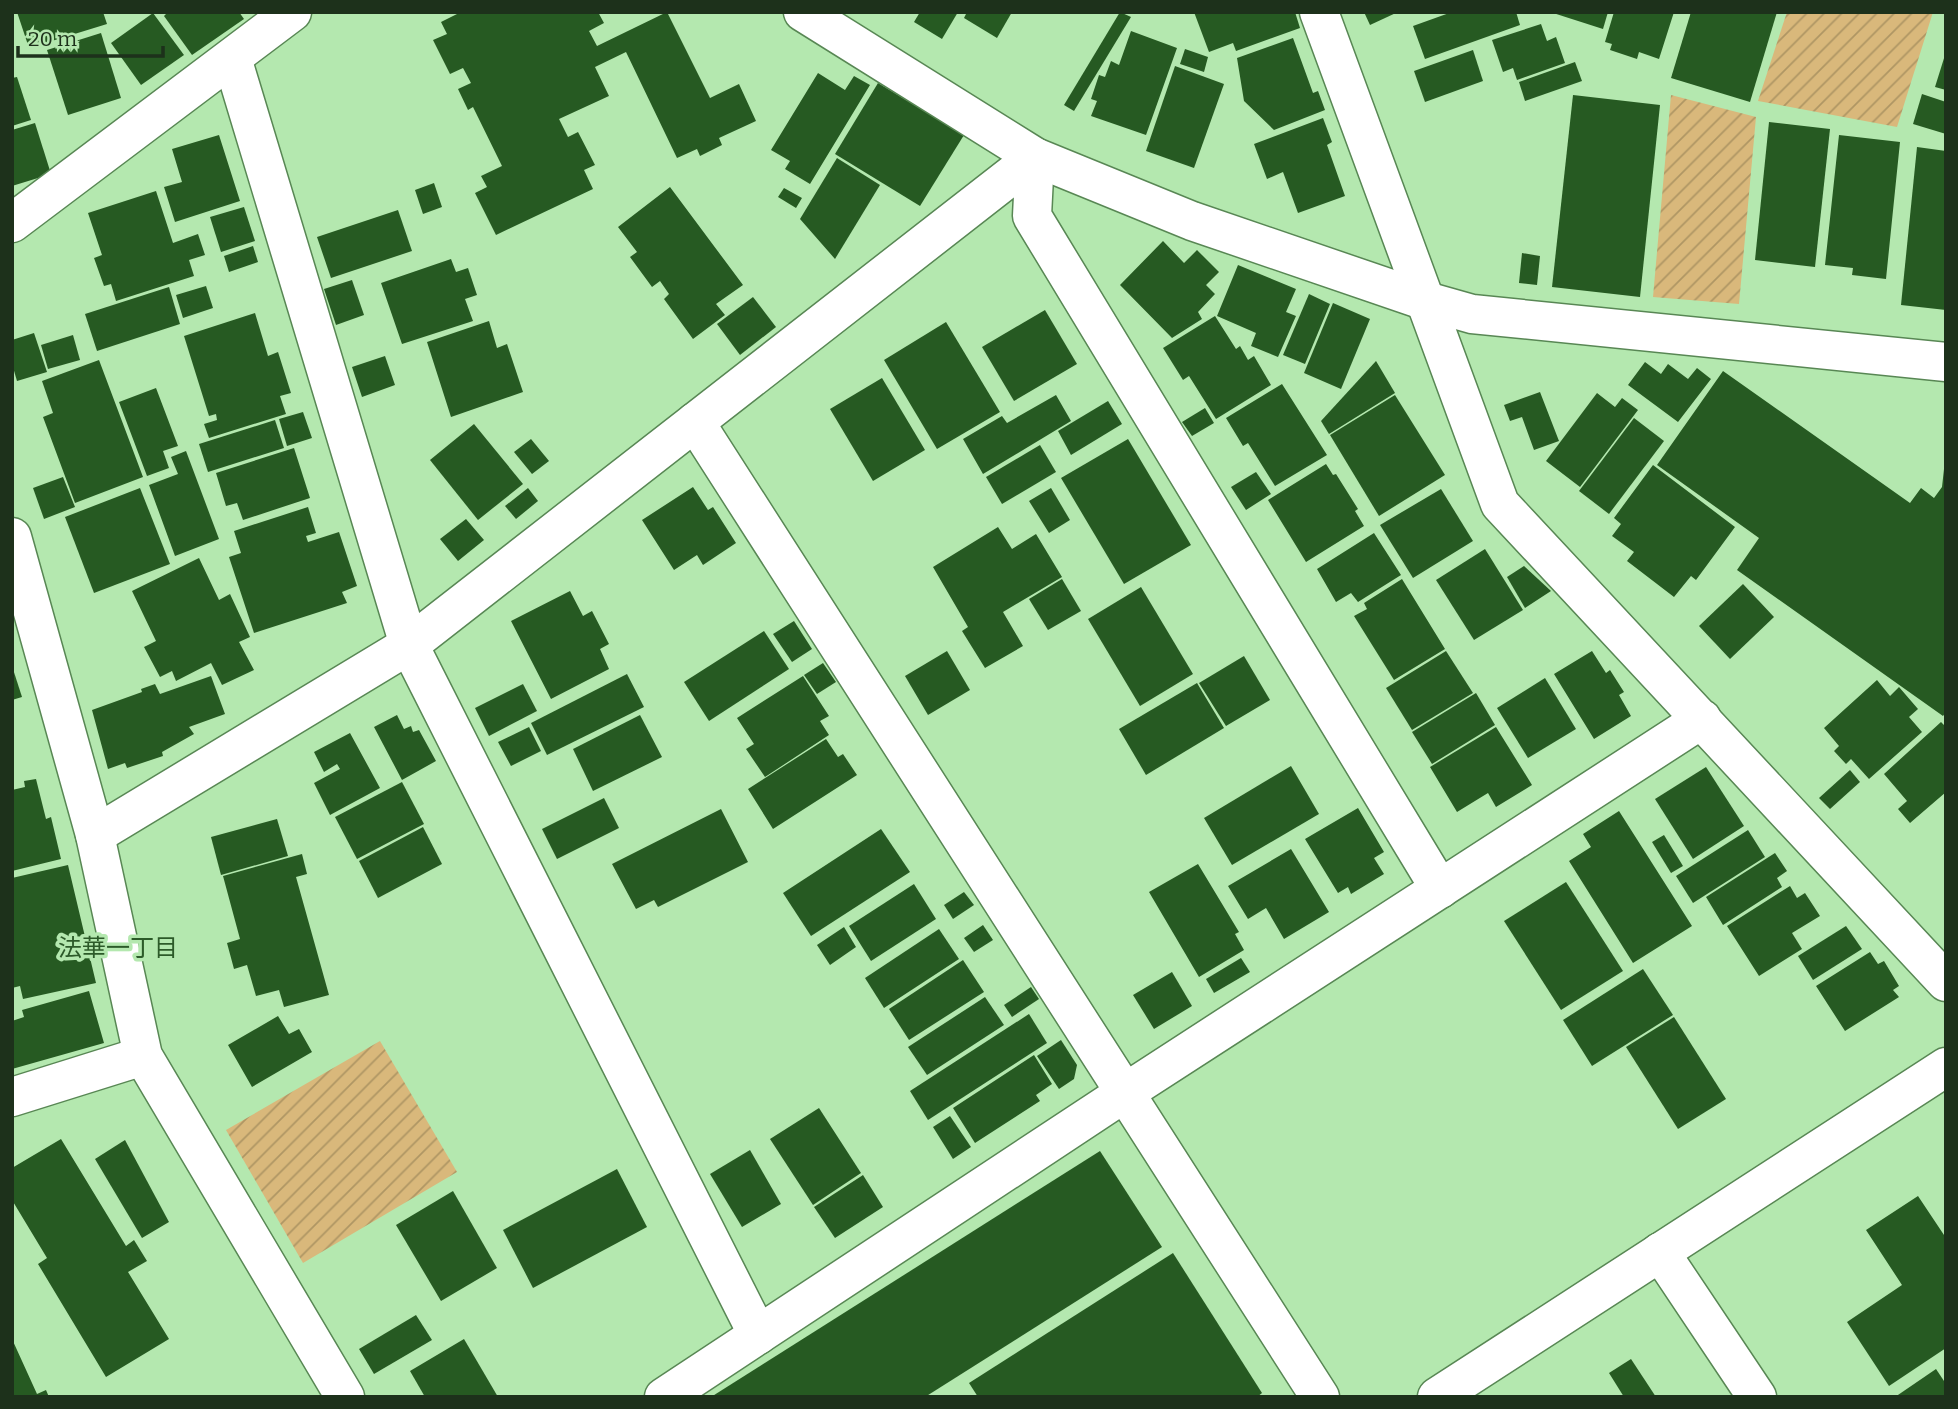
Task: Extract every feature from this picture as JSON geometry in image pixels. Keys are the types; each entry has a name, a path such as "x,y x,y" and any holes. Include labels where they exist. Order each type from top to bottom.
{"street":[{"path":"12,223 292,12"},
{"path":"803,12 1035,157 1192,221 1426,301 1472,314 1946,362"},
{"path":"1319,12 1500,504 1946,982"},
{"path":"232,58 409,645 758,1335"},
{"path":"95,835 409,645 1035,157"},
{"path":"1035,157 1032,216 1440,889"},
{"path":"695,422 1320,1397"},
{"path":"12,537 95,835 144,1056 345,1397"},
{"path":"664,1397 1126,1092 1703,719"},
{"path":"12,1097 144,1056"},
{"path":"1437,1397 1946,1067"},
{"path":"1660,1252 1757,1397"}],"shaded area":[{"path":"1787,12 1933,12 1897,127 1758,101"},
{"path":"1671,95 1756,117 1739,304 1653,297"},
{"path":"380,1041 457,1172 303,1263 226,1130"}],"building":[{"path":"17,12 103,12 107,24 29,48"},
{"path":"168,12 239,12 244,19 192,55 164,16"},
{"path":"461,12 598,12 604,23 589,31 597,46 667,12 710,98 739,84 756,121 719,138 722,145 700,156 697,149 677,158 626,52 595,67 609,96 559,119 568,137 578,132 595,165 584,170 593,189 496,235 475,193 487,187 481,176 502,166 473,107 468,110 458,89 471,83 463,68 450,74 433,40 447,34 441,22"},
{"path":"920,12 958,12 942,39 914,22"},
{"path":"967,12 1012,12 997,38 964,18"},
{"path":"1120,12 1131,17 1074,111 1064,105"},
{"path":"1194,12 1295,12 1300,28 1236,51 1233,43 1209,52"},
{"path":"1364,12 1398,12 1370,25"},
{"path":"1452,12 1516,12 1520,25 1425,59 1413,26"},
{"path":"1550,12 1608,12 1603,29"},
{"path":"1614,12 1674,12 1659,59 1639,52 1637,59 1610,50 1612,44 1605,42"},
{"path":"1691,12 1777,12 1750,102 1671,78"},
{"path":"153,13 184,55 141,85 111,43"},
{"path":"1541,24 1547,41 1556,37 1565,63 1517,80 1513,68 1503,72 1492,40"},
{"path":"1131,31 1177,48 1146,135 1091,116 1097,101 1091,99 1099,75 1105,77 1111,61 1119,65"},
{"path":"101,33 121,98 68,115 47,50"},
{"path":"1293,38 1313,93 1318,91 1325,110 1274,130 1244,101 1237,58"},
{"path":"1185,49 1208,57 1204,72 1180,64"},
{"path":"1473,50 1483,81 1425,102 1414,71"},
{"path":"1946,56 1946,90 1935,87"},
{"path":"1575,62 1582,81 1525,101 1519,82"},
{"path":"1175,66 1224,84 1194,168 1146,151"},
{"path":"818,73 845,90 854,76 870,85 810,184 785,169 790,161 771,150"},
{"path":"17,77 31,120 12,126 12,78"},
{"path":"878,83 964,135 920,206 835,154"},
{"path":"1922,94 1946,102 1946,134 1913,124"},
{"path":"1573,95 1660,105 1640,297 1552,287"},
{"path":"1323,118 1332,142 1327,145 1345,196 1298,213 1283,172 1267,179 1254,144"},
{"path":"1769,122 1830,129 1815,267 1755,260"},
{"path":"35,123 51,174 12,186 12,130"},
{"path":"219,135 240,201 175,222 164,187 182,182 172,149"},
{"path":"1839,135 1900,142 1886,279 1852,275 1853,268 1825,265"},
{"path":"1917,147 1946,151 1946,310 1901,305"},
{"path":"837,158 880,185 835,259 800,219"},
{"path":"434,183 442,207 423,214 415,190"},
{"path":"670,187 743,285 716,304 725,315 693,339 664,299 669,294 660,281 652,287 630,257 637,252 618,227"},
{"path":"784,188 802,198 796,208 778,197"},
{"path":"156,191 173,243 198,234 205,255 189,260 194,276 116,301 111,284 104,286 94,258 102,255 88,213"},
{"path":"244,207 255,241 221,252 210,217"},
{"path":"398,210 412,251 331,278 317,237"},
{"path":"1163,241 1184,263 1197,250 1219,272 1206,285 1215,294 1198,312 1202,319 1172,338 1120,285"},
{"path":"253,246 258,262 229,272 224,256"},
{"path":"1522,253 1540,256 1537,285 1519,283"},
{"path":"451,259 456,272 468,268 477,295 465,299 473,321 402,344 381,283"},
{"path":"1238,265 1296,289 1286,312 1296,316 1278,357 1251,346 1256,333 1217,316"},
{"path":"352,280 364,315 336,325 324,289"},
{"path":"206,286 213,308 183,318 176,295"},
{"path":"169,287 180,324 97,351 85,314"},
{"path":"1309,294 1330,304 1305,364 1283,355"},
{"path":"753,297 776,327 740,355 717,324"},
{"path":"1333,303 1370,319 1341,389 1304,373"},
{"path":"1045,310 1077,364 1014,401 982,347"},
{"path":"255,313 268,356 278,352 291,393 280,396 286,414 209,438 204,424 217,420 216,414 209,416 184,336"},
{"path":"1215,316 1236,349 1240,346 1248,360 1254,356 1271,385 1216,419 1189,376 1183,380 1163,348"},
{"path":"489,321 497,348 507,344 523,392 451,417 427,342"},
{"path":"946,322 1000,412 937,449 884,360"},
{"path":"34,333 47,372 17,381 12,364 12,340"},
{"path":"73,335 80,360 48,369 41,345"},
{"path":"385,356 395,385 362,397 352,367"},
{"path":"99,360 143,477 75,503 43,417 53,413 42,381"},
{"path":"1376,361 1395,393 1329,434 1321,421"},
{"path":"1645,362 1661,374 1668,364 1688,379 1697,368 1711,379 1678,422 1628,385"},
{"path":"1723,371 1910,503 1921,488 1934,498 1942,487 1946,469 1946,712 1943,716 1737,570 1759,538 1657,465"},
{"path":"882,378 925,450 873,481 830,409"},
{"path":"1282,384 1327,455 1275,486 1248,443 1243,446 1226,418"},
{"path":"156,388 178,446 163,451 169,468 147,476 119,402"},
{"path":"1540,392 1559,441 1534,450 1522,417 1510,421 1504,405"},
{"path":"1597,393 1615,407 1622,398 1638,410 1580,487 1546,461"},
{"path":"1056,395 1071,421 983,474 963,439 1002,416 1007,423"},
{"path":"1395,395 1445,475 1379,516 1330,435"},
{"path":"1108,401 1122,424 1071,455 1058,431"},
{"path":"1205,408 1214,423 1192,436 1182,422"},
{"path":"303,412 312,438 287,446 279,419"},
{"path":"1634,418 1664,441 1609,514 1579,491"},
{"path":"275,420 284,448 208,472 199,444"},
{"path":"474,424 523,484 478,520 430,460"},
{"path":"531,439 549,461 532,474 514,452"},
{"path":"1128,439 1191,545 1124,584 1061,478"},
{"path":"1040,445 1056,472 1002,504 986,477"},
{"path":"294,448 310,498 243,520 237,503 226,506 216,473"},
{"path":"186,451 219,539 175,556 149,485 178,474 171,457"},
{"path":"1326,464 1333,475 1336,474 1358,509 1355,511 1364,526 1306,562 1268,500"},
{"path":"1653,465 1735,527 1696,580 1691,576 1674,597 1627,561 1634,552 1612,536 1621,524 1614,518"},
{"path":"1256,472 1271,494 1246,510 1231,487"},
{"path":"63,477 75,507 44,519 33,488"},
{"path":"693,487 708,510 713,507 736,543 703,565 697,555 674,570 642,520"},
{"path":"140,488 170,564 94,593 65,517"},
{"path":"528,488 538,501 516,519 505,506"},
{"path":"1051,488 1070,520 1049,533 1029,501"},
{"path":"1441,489 1473,541 1413,578 1380,525"},
{"path":"308,507 316,533 306,536 308,542 339,532 357,586 342,592 347,603 254,633 229,557 241,553 234,531"},
{"path":"466,519 484,540 458,561 440,539"},
{"path":"998,527 1012,549 1036,534 1062,577 1003,612 1023,646 985,668 962,631 968,627 933,567"},
{"path":"1374,533 1401,575 1358,602 1351,593 1336,602 1317,569"},
{"path":"1485,549 1523,610 1474,640 1436,580"},
{"path":"199,558 219,600 230,594 250,637 239,642 254,670 222,685 211,663 176,681 172,671 160,677 144,647 156,641 132,591"},
{"path":"1524,566 1551,591 1525,608 1507,577"},
{"path":"1062,579 1081,611 1048,630 1029,599"},
{"path":"1402,579 1445,649 1394,680 1354,616 1367,609 1364,603"},
{"path":"1743,584 1774,617 1730,659 1699,626"},
{"path":"1141,587 1193,674 1140,706 1088,619"},
{"path":"570,591 583,616 592,611 609,644 600,649 609,669 551,699 511,621"},
{"path":"794,621 812,649 792,662 773,634"},
{"path":"764,631 789,669 709,721 684,682"},
{"path":"947,651 970,690 928,715 905,676"},
{"path":"1446,651 1473,693 1412,730 1386,688"},
{"path":"1592,651 1606,673 1610,670 1624,692 1619,695 1631,716 1594,739 1554,674"},
{"path":"1244,656 1270,700 1226,726 1199,683"},
{"path":"823,663 836,682 817,694 804,675"},
{"path":"12,666 22,697 12,700"},
{"path":"627,674 644,707 547,755 531,723"},
{"path":"211,676 225,714 189,727 194,734 162,752 163,756 127,768 125,763 108,769 92,710 142,692 141,689 155,684 160,694"},
{"path":"803,676 829,716 820,721 829,735 765,777 746,749 754,744 737,718"},
{"path":"1545,678 1576,729 1528,758 1497,708"},
{"path":"1877,680 1890,696 1899,687 1918,709 1909,717 1922,732 1869,779 1851,759 1846,764 1834,751 1839,746 1824,728"},
{"path":"1197,683 1224,728 1146,775 1119,729"},
{"path":"523,684 537,711 489,736 475,708"},
{"path":"1476,693 1495,725 1432,764 1412,732"},
{"path":"397,715 404,729 411,726 413,732 419,730 436,761 402,780 374,727"},
{"path":"640,715 662,757 593,791 573,749"},
{"path":"1941,722 1946,727 1946,792 1910,823 1898,809 1907,801 1884,774"},
{"path":"529,727 541,751 511,766 498,742"},
{"path":"1496,727 1532,785 1496,807 1488,793 1457,812 1430,767"},
{"path":"350,733 380,788 330,815 314,783 340,769 337,764 324,772 314,752"},
{"path":"826,739 838,757 843,754 857,775 773,829 748,789"},
{"path":"1291,766 1319,814 1232,865 1204,818"},
{"path":"1706,767 1744,826 1693,859 1655,799"},
{"path":"1850,770 1860,782 1830,809 1819,798"},
{"path":"36,779 46,819 51,817 61,859 12,871 12,790 25,787 24,781"},
{"path":"402,782 424,824 357,859 335,817"},
{"path":"604,798 619,828 557,859 542,829"},
{"path":"1358,808 1384,852 1374,858 1384,874 1351,894 1348,887 1338,893 1305,839"},
{"path":"721,809 748,862 658,907 654,900 636,909 612,864"},
{"path":"1619,811 1692,926 1633,963 1569,861 1591,847 1583,834"},
{"path":"277,819 288,856 221,875 211,837"},
{"path":"423,827 442,864 378,898 359,861"},
{"path":"881,829 910,872 811,936 783,893"},
{"path":"1748,830 1765,857 1693,903 1676,876"},
{"path":"1664,835 1683,866 1671,873 1652,842"},
{"path":"1291,849 1329,912 1284,939 1266,908 1248,919 1228,886"},
{"path":"1775,853 1787,871 1777,878 1782,887 1723,925 1706,897"},
{"path":"302,854 307,874 296,877 329,995 284,1007 279,990 256,996 247,965 234,969 227,943 240,939 223,876"},
{"path":"1198,864 1239,932 1235,934 1244,950 1199,977 1149,892"},
{"path":"68,865 96,983 23,999 20,986 12,988 12,878"},
{"path":"1566,882 1623,971 1561,1010 1504,921"},
{"path":"914,884 936,919 871,961 849,926"},
{"path":"1790,886 1797,898 1805,893 1820,916 1792,933 1802,949 1759,976 1727,926"},
{"path":"964,892 974,905 953,919 944,905"},
{"path":"983,925 993,940 974,952 964,938"},
{"path":"1846,926 1862,949 1813,980 1798,956"},
{"path":"844,927 856,947 830,965 817,945"},
{"path":"939,929 959,959 884,1008 865,978"},
{"path":"1870,952 1878,964 1884,961 1899,986 1893,990 1899,997 1845,1031 1816,986"},
{"path":"1241,958 1250,972 1214,993 1206,979"},
{"path":"963,960 984,992 909,1040 889,1009"},
{"path":"1643,969 1673,1015 1592,1066 1563,1020"},
{"path":"1172,972 1192,1006 1154,1029 1133,995"},
{"path":"1031,987 1039,999 1012,1017 1004,1005"},
{"path":"89,991 104,1043 12,1069 12,1021 24,1017 22,1010"},
{"path":"985,997 1004,1025 927,1075 908,1047"},
{"path":"1029,1014 1047,1043 928,1120 910,1091"},
{"path":"278,1016 289,1034 299,1029 312,1052 252,1087 228,1045"},
{"path":"1674,1017 1726,1099 1678,1129 1626,1047"},
{"path":"1061,1040 1077,1065 1074,1079 1059,1089 1037,1056"},
{"path":"1034,1055 1052,1084 1036,1095 1040,1101 975,1143 953,1108"},
{"path":"819,1108 861,1173 813,1205 770,1139"},
{"path":"950,1116 971,1147 953,1159 933,1127"},
{"path":"61,1139 126,1246 134,1240 147,1261 128,1272 169,1339 106,1377 38,1264 47,1258 12,1200 12,1168"},
{"path":"125,1140 169,1222 142,1238 95,1159"},
{"path":"750,1150 781,1204 742,1227 710,1174"},
{"path":"1100,1151 1162,1247 925,1397 711,1397"},
{"path":"617,1169 647,1227 533,1288 503,1230"},
{"path":"863,1175 883,1207 835,1238 814,1207"},
{"path":"453,1191 497,1268 441,1301 396,1225"},
{"path":"1918,1196 1946,1238 1946,1348 1889,1386 1847,1322 1902,1285 1866,1230"},
{"path":"1173,1253 1262,1393 1257,1397 978,1397 969,1383"},
{"path":"416,1315 432,1340 374,1374 359,1349"},
{"path":"12,1339 37,1394 46,1390 49,1397 12,1397"},
{"path":"464,1339 498,1397 425,1397 410,1371"},
{"path":"1631,1359 1656,1397 1624,1397 1609,1373"},
{"path":"1936,1369 1946,1384 1946,1397 1895,1397"}],"district":[{"name":"法華一丁目","path":"118,948"}]}
